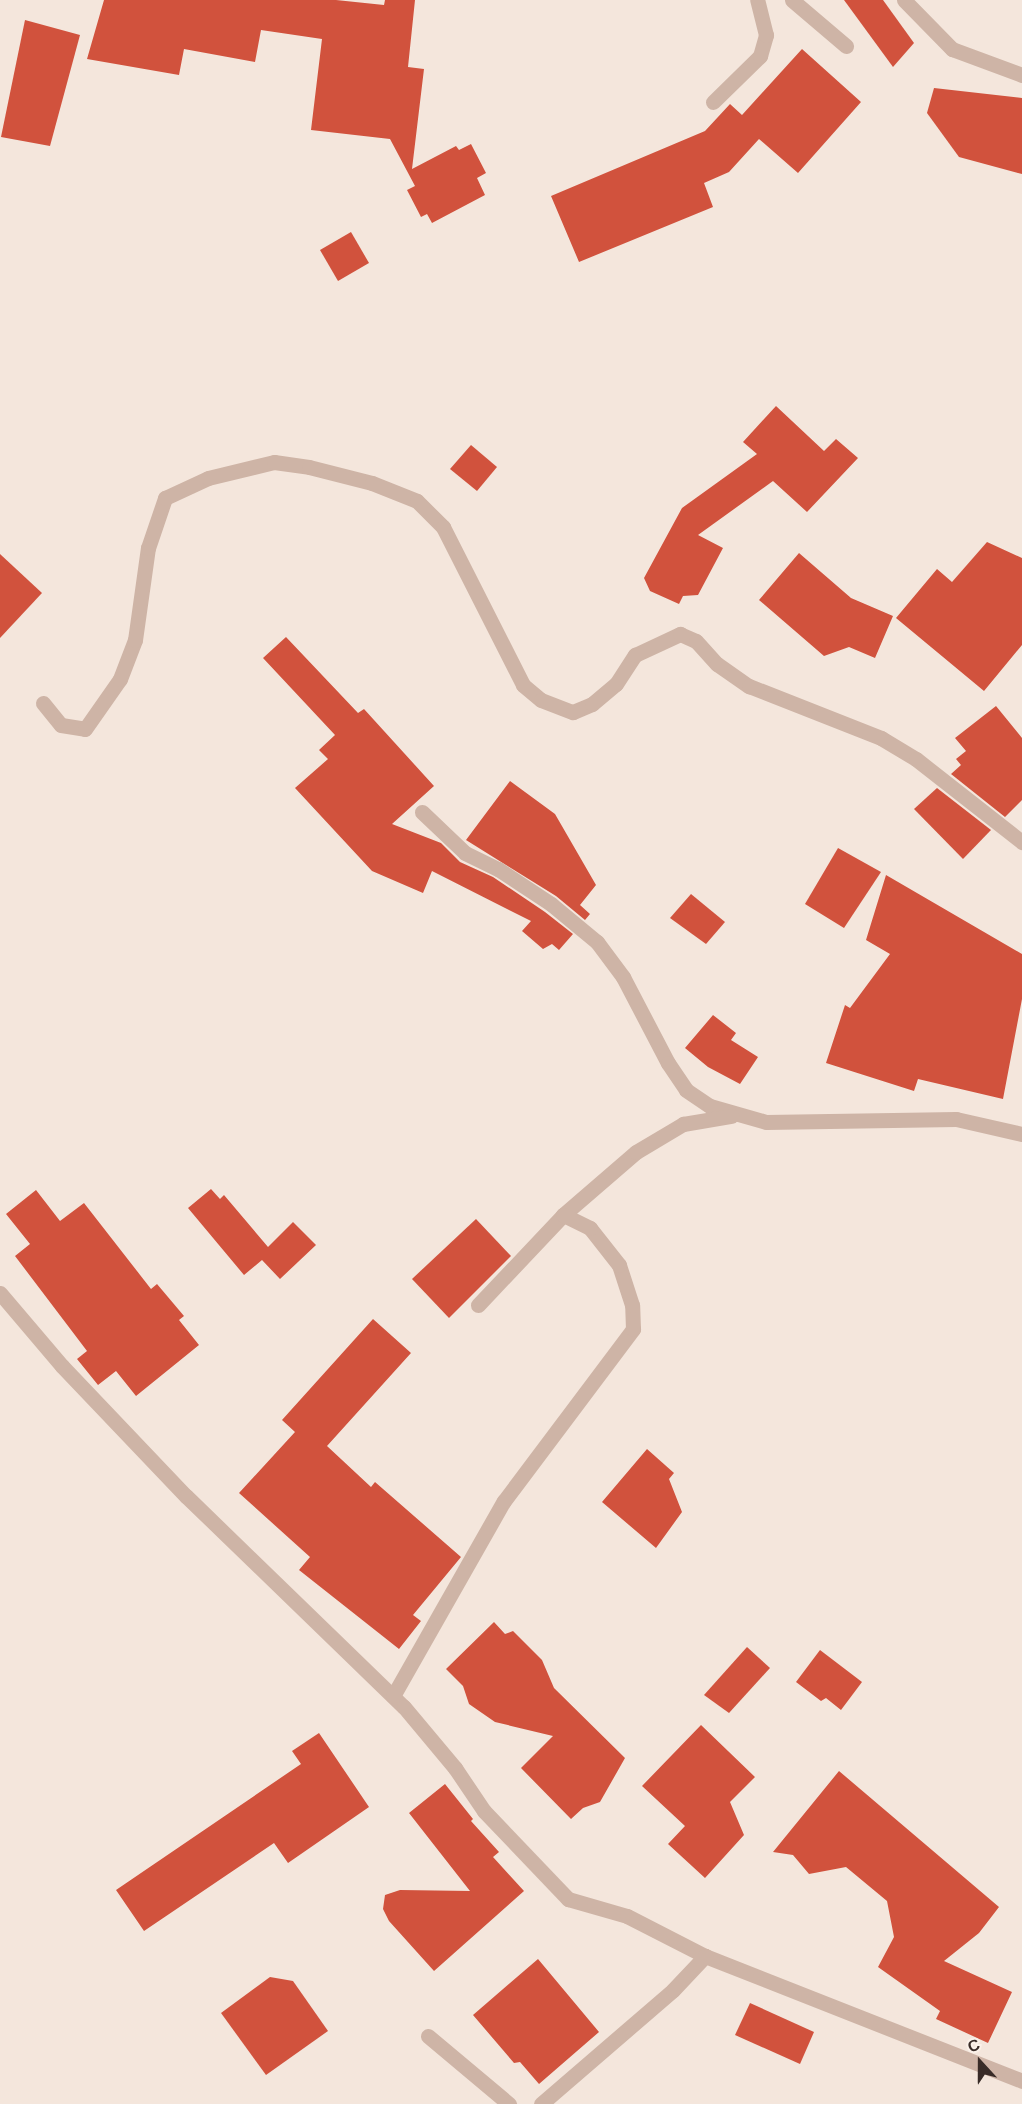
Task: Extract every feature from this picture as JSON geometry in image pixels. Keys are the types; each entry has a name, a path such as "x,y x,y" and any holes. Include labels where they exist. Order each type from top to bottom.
{"street":[{"path":"713,102 760,56 766,35 757,0"},
{"path":"792,0 846,46"},
{"path":"904,0 952,49 1022,75"},
{"path":"43,703 61,725 84,729 120,679 135,640 148,548 165,498 208,478 274,462 309,467 372,483 417,501 436,520 523,685 541,700 573,712 592,704 616,684 634,655 680,634 696,641 717,664 749,686 880,738 916,759 1022,842"},
{"path":"422,812 465,853 542,898 597,942 623,977 646,1026 686,1089 710,1107 732,1116 766,1122 838,1124 899,1117 956,1119 1022,1134"},
{"path":"478,1305 563,1215 659,1136 683,1124 732,1116"},
{"path":"393,1696 504,1501 633,1329 632,1305 619,1265 590,1228 563,1215"},
{"path":"0,1293 62,1366 186,1496 393,1696 455,1768 484,1811 568,1899 627,1916 705,1956 1022,2081"},
{"path":"541,2104 673,1990 705,1956"},
{"path":"428,2036 509,2104"}],"building":[{"path":"104,0 336,0 384,5 385,0 415,0 408,67 424,69 412,169 456,146 459,150 471,144 486,173 477,178 485,195 432,223 427,214 421,217 407,190 415,186 390,139 311,130 322,39 261,30 255,62 184,49 179,75 87,59"},
{"path":"844,0 883,0 914,43 893,67"},
{"path":"25,20 80,35 50,146 1,137"},
{"path":"802,49 861,102 798,173 759,139 729,172 704,183 713,207 579,262 551,196 705,131 730,104 742,115"},
{"path":"934,88 1022,98 1022,174 959,157 927,113"},
{"path":"351,232 369,263 338,281 320,250"},
{"path":"776,406 824,451 836,439 858,458 807,512 773,481 698,535 723,548 698,595 683,596 679,604 650,591 644,578 682,508 757,454 743,442"},
{"path":"471,445 497,467 477,491 450,469"},
{"path":"987,542 1022,558 1022,645 984,691 896,618 937,569 952,582"},
{"path":"799,553 851,598 893,616 875,658 849,647 824,656 759,600"},
{"path":"0,554 42,593 0,638"},
{"path":"286,637 358,713 364,709 434,786 392,824 441,843 460,862 493,877 545,912 573,934 559,950 552,944 543,949 522,931 531,921 432,871 423,893 372,871 295,788 328,759 319,750 335,735 263,658"},
{"path":"996,706 1022,738 1022,800 1005,817 951,774 961,765 956,759 966,751 955,738"},
{"path":"510,781 555,814 596,885 580,905 590,914 585,920 556,896 466,840"},
{"path":"937,788 991,830 963,859 914,809"},
{"path":"838,848 881,872 844,928 805,904"},
{"path":"886,875 1022,954 1022,999 1003,1099 918,1079 914,1091 826,1063 845,1005 850,1008 890,954 866,940"},
{"path":"691,894 725,922 706,944 670,918"},
{"path":"713,1015 736,1033 731,1040 758,1057 740,1084 708,1067 685,1048"},
{"path":"211,1189 220,1199 224,1195 268,1247 293,1222 316,1245 280,1279 262,1260 244,1275 188,1208"},
{"path":"36,1190 60,1221 84,1203 151,1289 157,1284 184,1316 179,1320 199,1345 136,1396 116,1371 98,1385 77,1359 87,1351 15,1256 30,1244 6,1214"},
{"path":"476,1219 511,1256 449,1318 412,1279"},
{"path":"373,1319 411,1353 327,1446 371,1487 375,1482 461,1557 413,1615 421,1621 399,1649 299,1570 310,1557 239,1493 295,1432 282,1420"},
{"path":"647,1449 674,1473 669,1479 682,1512 656,1548 602,1502"},
{"path":"494,1622 505,1634 513,1631 542,1660 554,1688 625,1758 600,1802 583,1808 571,1819 521,1768 553,1736 495,1722 469,1704 463,1686 446,1669"},
{"path":"747,1647 770,1668 729,1713 704,1695"},
{"path":"820,1650 862,1682 841,1710 826,1698 821,1701 796,1682"},
{"path":"701,1725 755,1777 730,1802 744,1835 705,1878 668,1844 685,1826 642,1786"},
{"path":"319,1733 369,1807 288,1863 274,1843 144,1931 116,1890 301,1764 292,1751"},
{"path":"839,1771 999,1907 979,1933 944,1961 1012,1992 988,2043 936,2019 940,2011 878,1967 894,1937 887,1901 846,1867 809,1874 793,1855 773,1852"},
{"path":"445,1784 473,1819 471,1821 499,1852 493,1857 524,1891 434,1971 389,1921 383,1909 385,1895 400,1890 470,1891 409,1813"},
{"path":"538,1959 599,2032 539,2084 520,2062 514,2063 473,2015"},
{"path":"270,1977 293,1981 328,2031 266,2075 221,2013"},
{"path":"750,2003 814,2032 800,2064 735,2035"}]}
